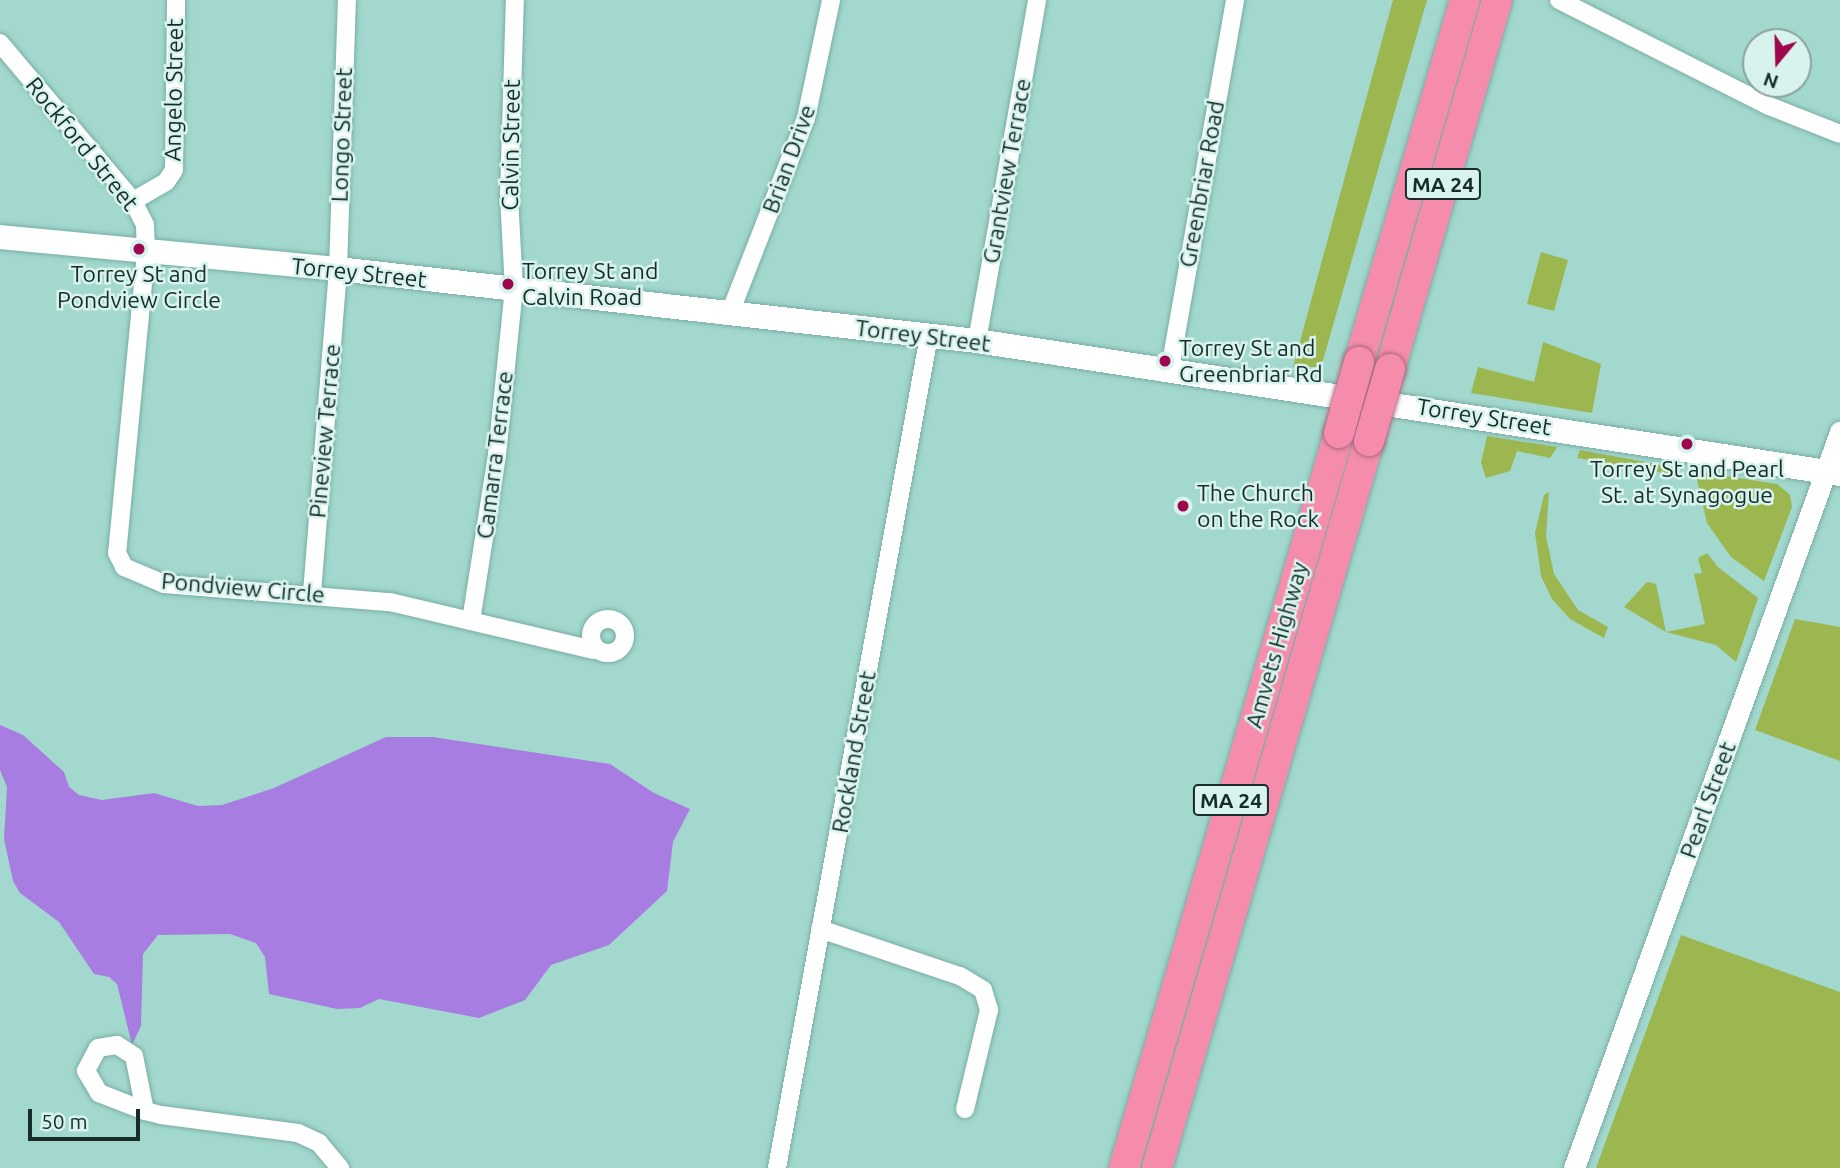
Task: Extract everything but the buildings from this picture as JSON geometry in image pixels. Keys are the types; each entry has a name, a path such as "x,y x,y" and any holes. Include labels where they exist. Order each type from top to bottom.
{"highway":[{"name":"Amvets Highway","path":"1124,1168 1465,0"},
{"name":"Amvets Highway","path":"1157,1168 1497,0"}],"main road":[{"name":"Torrey Street","path":"0,237 338,270 977,341 1832,473"}],"street":[{"name":"Angelo Street","path":"133,201 166,182 174,170 176,0"},
{"name":"Longo Street","path":"338,270 347,0"},
{"name":"Calvin Street","path":"514,289 509,197 515,0"},
{"name":"Brian Drive","path":"730,313 806,118 831,0"},
{"name":"Grantview Terrace","path":"977,341 1037,0"},
{"name":"Greenbriar Road","path":"1170,369 1235,0"},
{"path":"1559,0 1785,113 1840,134"},
{"name":"Rockford Street","path":"0,43 133,201 145,225 146,253"},
{"name":"Pondview Circle","path":"146,253 120,562 135,574 164,584 312,593 390,602 593,650"},
{"name":"Pineview Terrace","path":"312,593 338,270"},
{"name":"Camarra Terrace","path":"471,621 497,455 514,289"},
{"name":"Rockland Street","path":"777,1168 929,336"},
{"name":"Pearl Street","path":"1574,1168 1832,473 1840,432"},
{"path":"820,929 960,976 983,990 989,1010 965,1109"},
{"path":"145,1111 287,1129 318,1143 340,1168"}],"green space":[{"path":"1393,0 1427,0 1321,367 1293,367"},
{"path":"1541,252 1568,260 1554,311 1527,304"},
{"path":"1543,342 1601,364 1592,413 1471,393 1478,367 1534,382"},
{"path":"1487,436 1557,447 1550,458 1517,451 1510,471 1486,478 1481,463"},
{"path":"1580,450 1673,467 1675,475 1577,458"},
{"path":"1695,471 1777,484 1790,495 1792,507 1764,581 1731,557 1707,523"},
{"path":"1549,492 1546,536 1554,574 1578,610 1608,627 1604,638 1570,619 1552,599 1541,576 1535,533 1544,495"},
{"path":"1707,553 1718,567 1758,598 1736,662 1716,645 1666,632 1705,624 1694,574 1702,573 1698,558"},
{"path":"1647,582 1656,584 1666,632 1624,607"},
{"path":"1795,619 1840,627 1840,761 1755,730"},
{"path":"1681,935 1840,992 1840,1168 1596,1168"}],"shaded area":[{"path":"0,725 23,735 64,772 69,787 79,795 102,800 154,793 198,806 222,805 274,788 386,737 433,737 610,764 654,793 690,809 673,842 667,891 609,945 551,965 525,1000 479,1018 379,999 360,1008 337,1009 269,994 265,957 256,943 230,934 158,935 143,954 141,1026 132,1045 117,984 109,977 94,974 59,922 20,893 13,881 4,839 7,787 0,770"}],"place":[{"name":"Torrey St and Pondview Circle","path":"139,249"},
{"name":"Torrey St and Calvin Road","path":"508,284"},
{"name":"Torrey St and Greenbriar Rd","path":"1165,361"},
{"name":"Torrey St and Pearl St. at Synagogue","path":"1687,444"},
{"name":"The Church on the Rock","path":"1183,506"}]}
